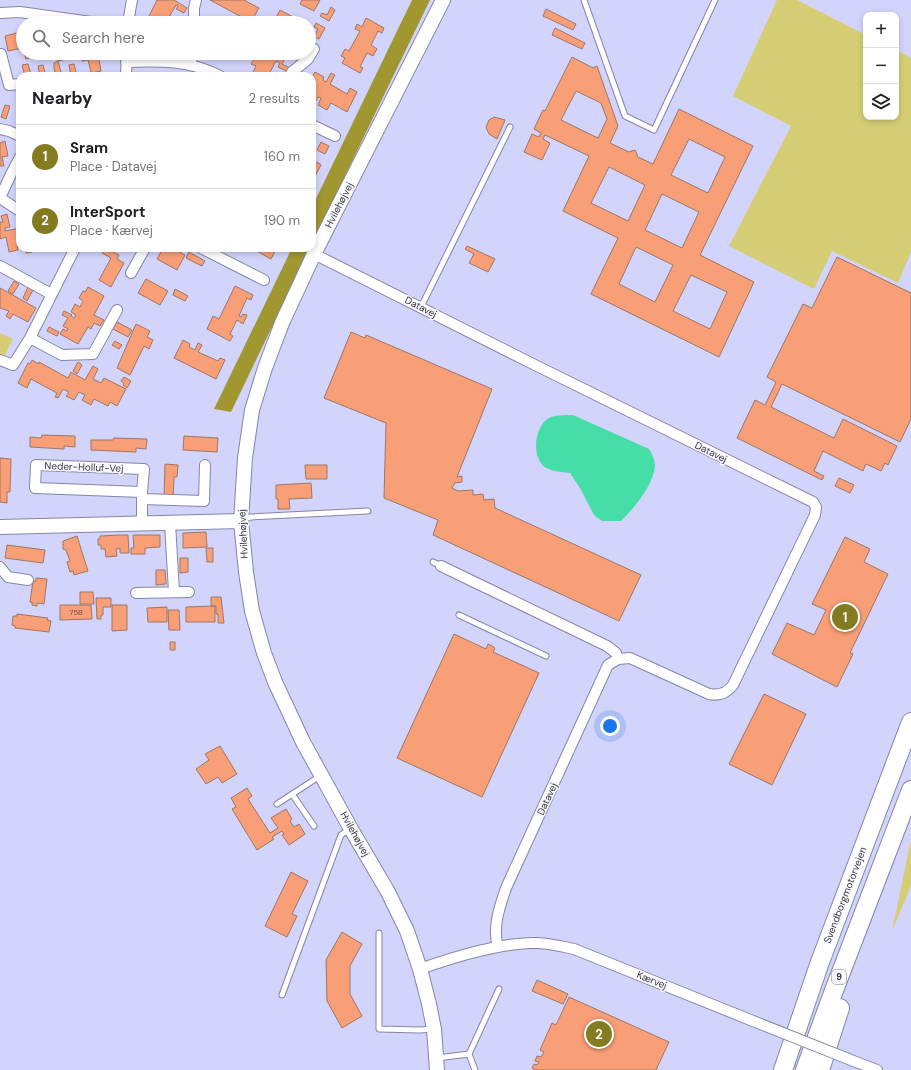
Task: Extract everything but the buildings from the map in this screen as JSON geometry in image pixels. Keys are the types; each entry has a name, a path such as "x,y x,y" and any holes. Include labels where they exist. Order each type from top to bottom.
{"highway":[{"name":"Svendborgmotorvejen","path":"783,1070 820,962 911,722"},
{"name":"9","path":"805,1070 911,790"},
{"path":"820,1070 862,942 874,890"},
{"path":"771,1070 820,962"}],"street":[{"path":"129,16 132,0"},
{"path":"194,16 196,0"},
{"name":"Hvilehøjvej","path":"316,250 443,0"},
{"path":"0,14 20,12 48,16"},
{"path":"1,54 9,85 16,84"},
{"path":"126,60 126,72"},
{"path":"150,60 191,64 210,72"},
{"path":"191,60 191,64"},
{"path":"292,72 307,60"},
{"path":"316,127 335,136"},
{"path":"0,129 16,134"},
{"path":"16,165 0,198 16,208"},
{"path":"0,360 13,365 30,338 73,252"},
{"path":"131,273 143,252"},
{"path":"209,252 264,280"},
{"name":"Hvilehøjvej","path":"314,254 282,323 265,368 252,410 245,458 241,521 246,572 252,610 264,653 275,682 303,742 388,892 407,931 420,969 429,1004 434,1029 437,1064"},
{"name":"Datavej","path":"314,254 531,363 810,500 815,505 815,515 733,685 727,691 719,695 709,694 630,658 618,659 608,665 506,888 498,912 496,942 498,947"},
{"path":"0,266 51,294"},
{"path":"30,338 62,355 93,354 117,310"},
{"name":"Neder-Holluf-Vej","path":"142,524 142,496 144,469 36,465 35,488 142,496 204,501 205,464"},
{"path":"0,527 241,521"},
{"path":"170,523 174,592"},
{"path":"437,564 607,646 616,653 618,659"},
{"path":"0,567 8,577 28,580"},
{"path":"136,593 189,592"},
{"name":"Kærvej","path":"420,969 498,947 531,943 551,944 574,949 877,1070"}],"lane":[{"path":"584,0 625,116 654,130 715,0"},
{"path":"421,307 510,127"},
{"path":"241,521 251,517 368,512"},
{"path":"459,615 546,656"},
{"path":"277,804 322,774"},
{"path":"292,794 314,826"},
{"path":"282,994 341,835 351,829"},
{"path":"379,933 379,1029 434,1029"},
{"path":"475,1070 469,1054 499,989"},
{"path":"437,1064 469,1054"}],"shaded area":[{"path":"412,0 430,0 316,236 316,199"},
{"path":"777,0 797,0 863,33 863,120 899,120 899,52 911,58 911,252 898,283 832,251 814,289 729,246 791,126 733,96"},
{"path":"290,252 308,252 231,412 214,409"},
{"path":"0,333 13,339 4,357 0,356"},
{"path":"573,415 649,449 652,455 655,466 651,481 632,510 621,521 602,521 594,515 580,488 570,473 549,469 543,465 539,459 536,443 540,427 551,417"},
{"path":"911,842 911,886 892,931 910,844"}],"place":[{"name":"Sram","path":"845,617"},
{"name":"InterSport","path":"599,1034"}]}
